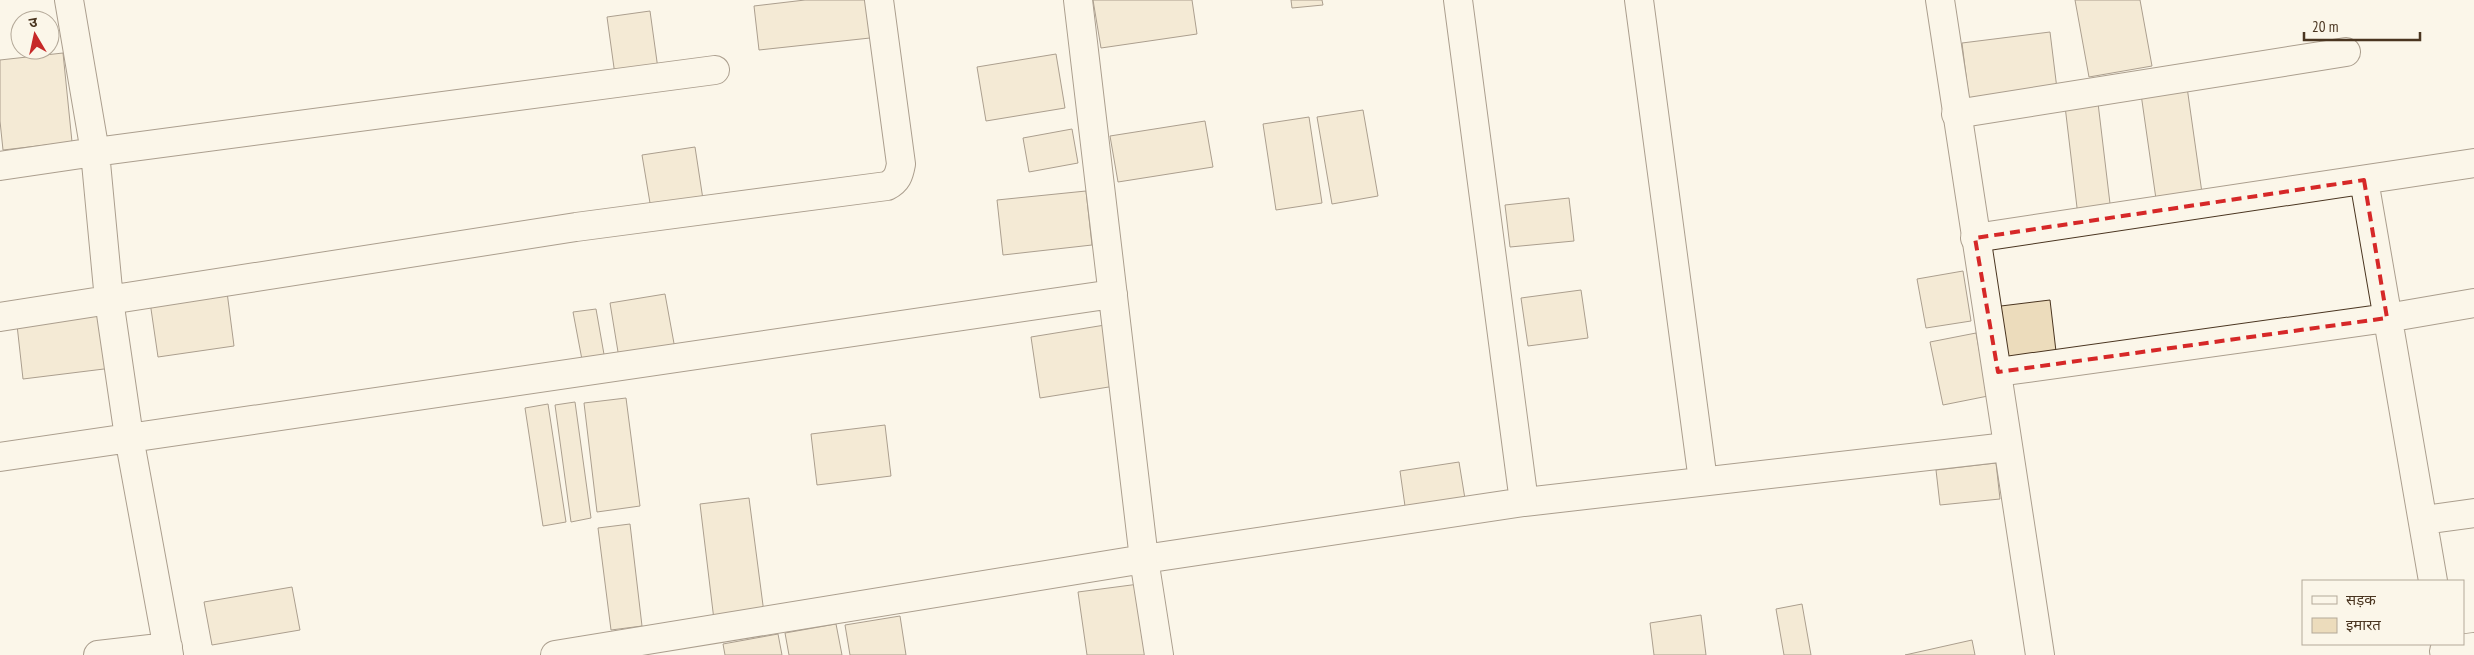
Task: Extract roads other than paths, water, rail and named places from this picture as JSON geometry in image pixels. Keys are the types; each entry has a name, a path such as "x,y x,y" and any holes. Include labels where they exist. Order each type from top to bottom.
{"street":[{"path":"69,0 95,152 109,300 129,437 168,651 98,655"},
{"path":"0,316 576,227 887,186 893,183 899,176 901,164 880,0"},
{"path":"1078,0 1144,560 1159,655"},
{"path":"1458,0 1524,502"},
{"path":"1638,0 1703,481"},
{"path":"1940,0 2040,655"},
{"path":"1956,114 2346,52"},
{"path":"0,166 715,70"},
{"path":"1975,238 2474,163"},
{"path":"2364,180 2433,580"},
{"path":"0,457 1113,294"},
{"path":"1998,372 2387,318 2474,303"},
{"path":"555,655 702,644 1144,560 1524,502 2008,447"},
{"path":"2424,520 2474,513"},
{"path":"2444,650 2474,648"}]}
